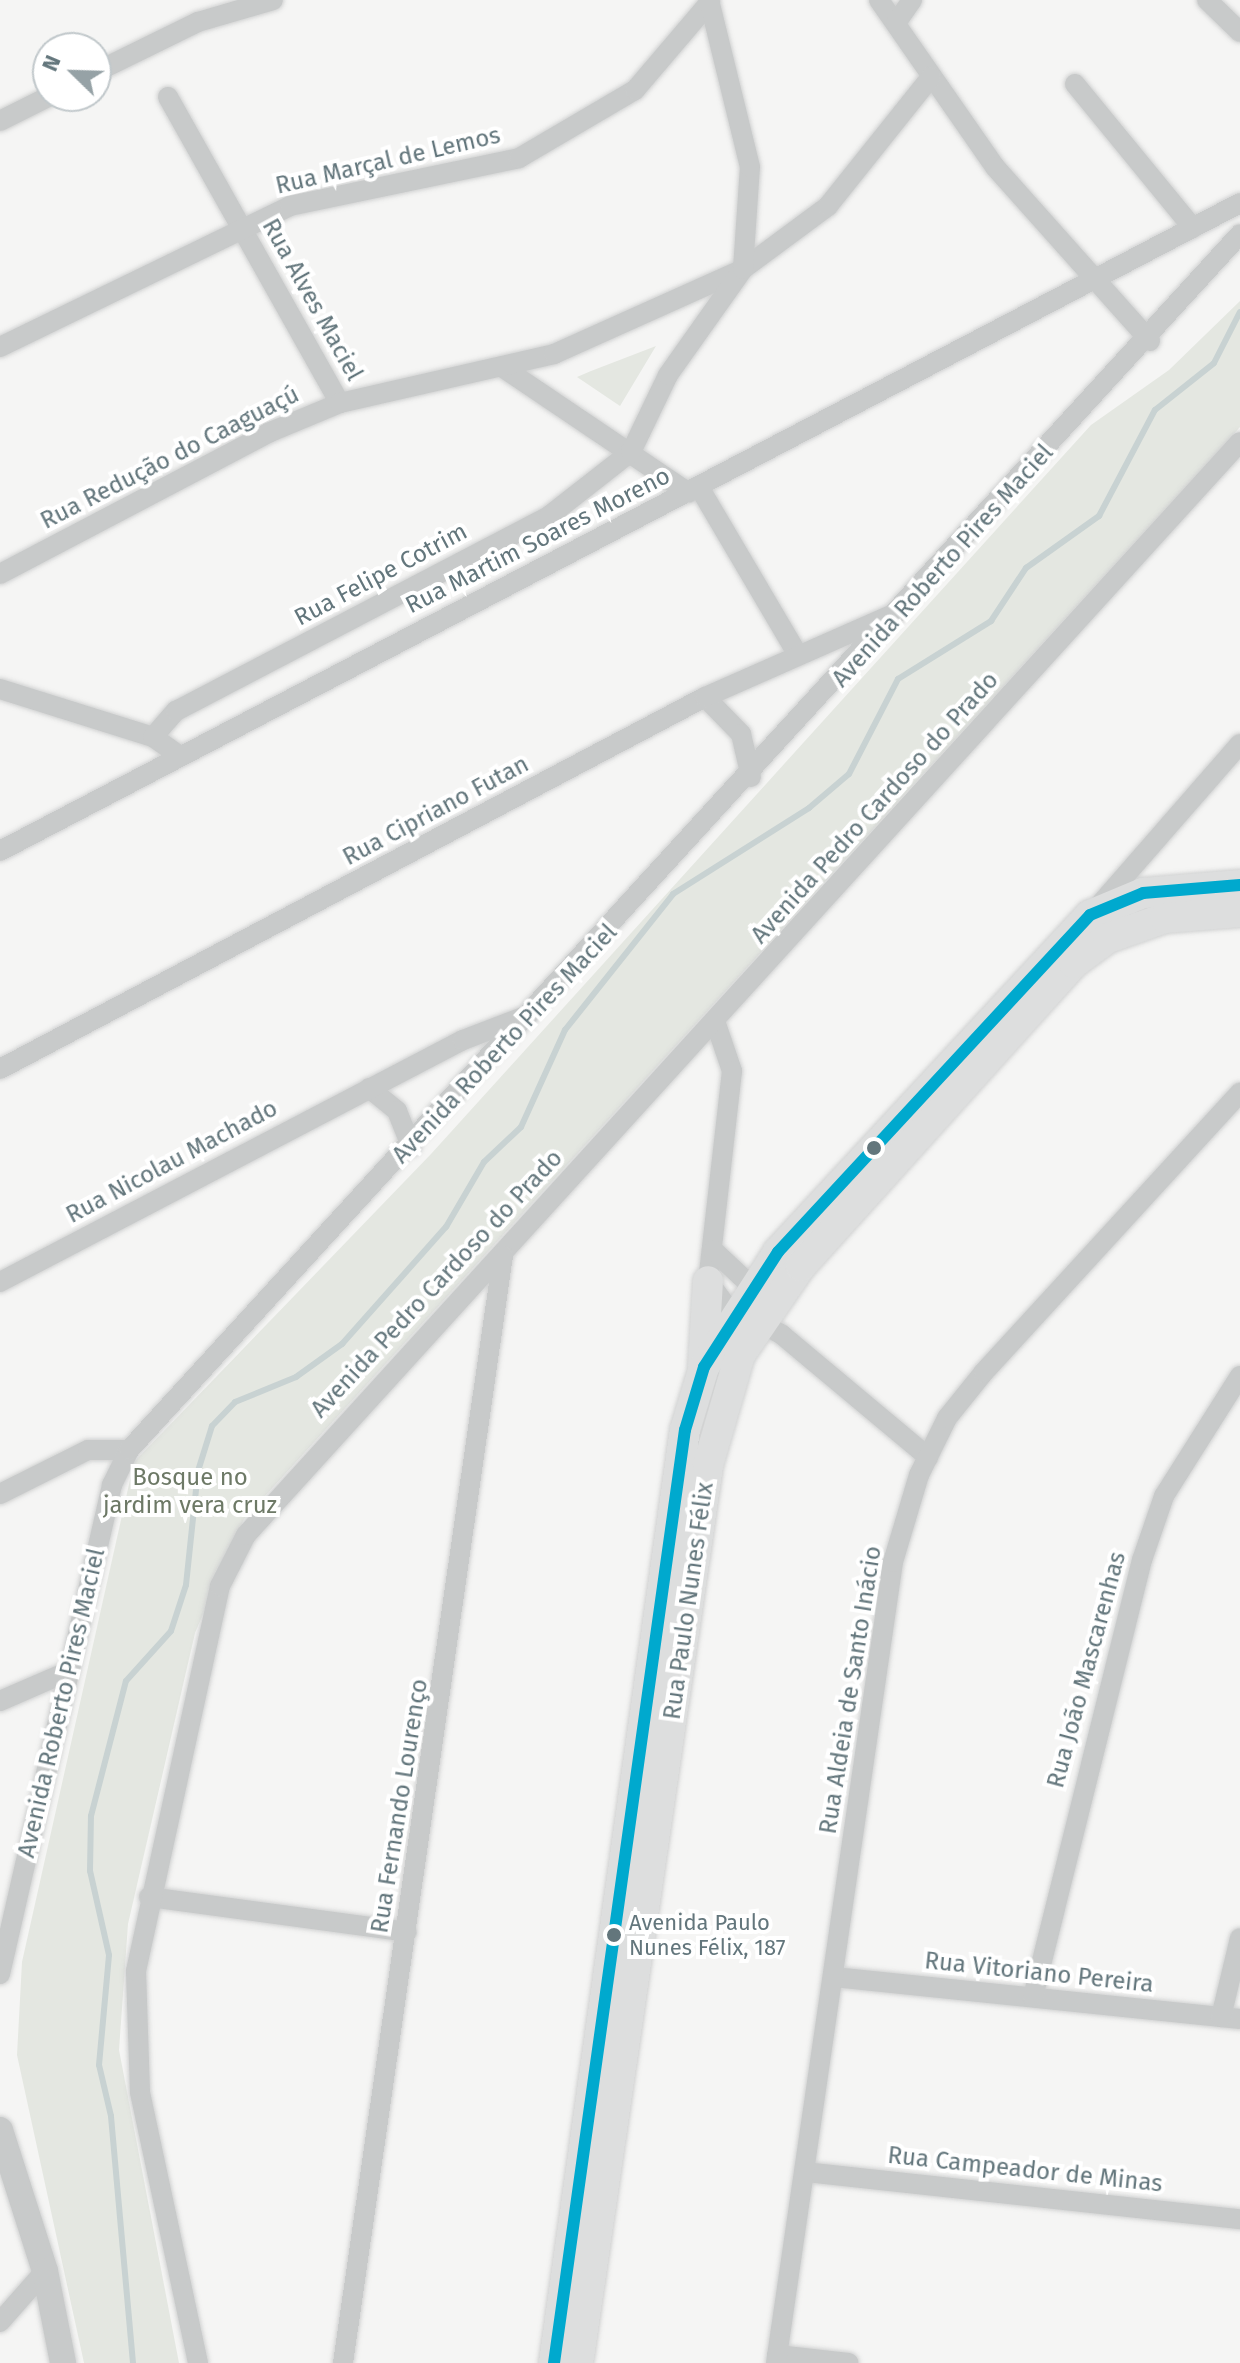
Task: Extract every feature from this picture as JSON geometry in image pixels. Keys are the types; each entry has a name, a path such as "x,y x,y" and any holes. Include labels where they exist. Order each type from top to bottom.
{"main road":[{"path":"1067,956 1090,915 1143,893 1240,885"},
{"path":"1067,956 1165,918 1240,912"},
{"name":"Rua Paulo Nunes Félix","path":"554,2363 663,1573 685,1430 704,1367 759,1312 1067,956"},
{"path":"704,1367 708,1281"},
{"name":"Rua Paulo Nunes Félix","path":"578,2363 708,1465 725,1391 759,1312"}],"street":[{"path":"112,64 198,22 273,0"},
{"path":"879,0 995,167 1099,276 1150,341"},
{"path":"896,23 912,0"},
{"path":"1207,0 1240,32"},
{"path":"631,452 668,375 743,269 750,167 710,1"},
{"name":"Rua Marçal de Lemos","path":"0,347 240,225 324,197 519,158 635,90 710,1"},
{"name":"Rua Redução do Caaguaçú","path":"0,574 268,433 340,403 502,367 604,334 743,269 828,206 931,77"},
{"path":"1075,84 1193,228"},
{"name":"Rua Alves Maciel","path":"168,97 340,403"},
{"path":"0,121 32,105"},
{"name":"Rua Martim Soares Moreno","path":"0,851 1240,203"},
{"name":"Avenida Roberto Pires Maciel","path":"0,1974 112,1485 129,1450 1150,341 1240,234"},
{"path":"502,367 694,490 796,652"},
{"name":"Avenida Pedro Cardoso do Prado","path":"198,2363 140,2092 136,1971 149,1897 220,1586 246,1535 716,1024 1240,442"},
{"name":"Rua Felipe Cotrim","path":"153,737 176,711 549,516 631,452"},
{"name":"Rua Cipriano Futan","path":"0,1069 705,697 796,652 902,610"},
{"path":"0,689 153,737 179,755"},
{"path":"705,697 741,734 751,777"},
{"path":"1090,915 1240,744"},
{"path":"1143,893 1152,843"},
{"name":"Rua Nicolau Machado","path":"0,1282 369,1088 533,1013"},
{"path":"716,1024 732,1071 708,1281 759,1312 928,1457"},
{"path":"369,1088 397,1111 411,1146"},
{"name":"Rua Aldeia de Santo Inácio","path":"777,2359 893,1562 928,1457 984,1372 1240,1093"},
{"path":"713,1250 759,1312"},
{"name":"Rua Fernando Lourenço","path":"343,2363 503,1256"},
{"name":"Rua João Mascarenhas","path":"1033,1997 1146,1547 1194,1440 1240,1376"},
{"path":"0,1494 88,1450 129,1450"},
{"path":"0,1701 69,1671"},
{"path":"149,1897 407,1932"},
{"path":"1230,2018 1240,1938"},
{"name":"Rua Vitoriano Pereira","path":"834,1977 1230,2018"},
{"path":"0,2130 45,2271 63,2363"},
{"name":"Rua Campeador de Minas","path":"805,2172 1240,2219"},
{"path":"0,2322 45,2271"},
{"path":"777,2359 849,2363"}],"green space":[{"name":"Bosque no jardim vera cruz","path":"1240,301 1240,427 244,1519 195,1633 128,1924 119,2050 179,2363 84,2363 17,2055 22,1962 134,1462 431,1154 1091,425 1169,370"},
{"path":"656,346 620,406 577,377 591,371"}],"waterway":[{"path":"133,2363 111,2116 99,2065 109,1955 90,1871 91,1816 126,1681 171,1631 186,1585 198,1471 212,1426 235,1402 296,1377 342,1344 446,1227 484,1162 521,1127 565,1030 673,894 809,808 849,774 898,679 991,621 1026,568 1099,516 1155,410 1214,363 1240,312"}],"transit line":[{"path":"554,2363 685,1430 704,1367 778,1252 1090,915 1143,893 1240,885"}],"place":[{"name":"Avenida Paulo Nunes Félix, 187","path":"614,1935"}]}
